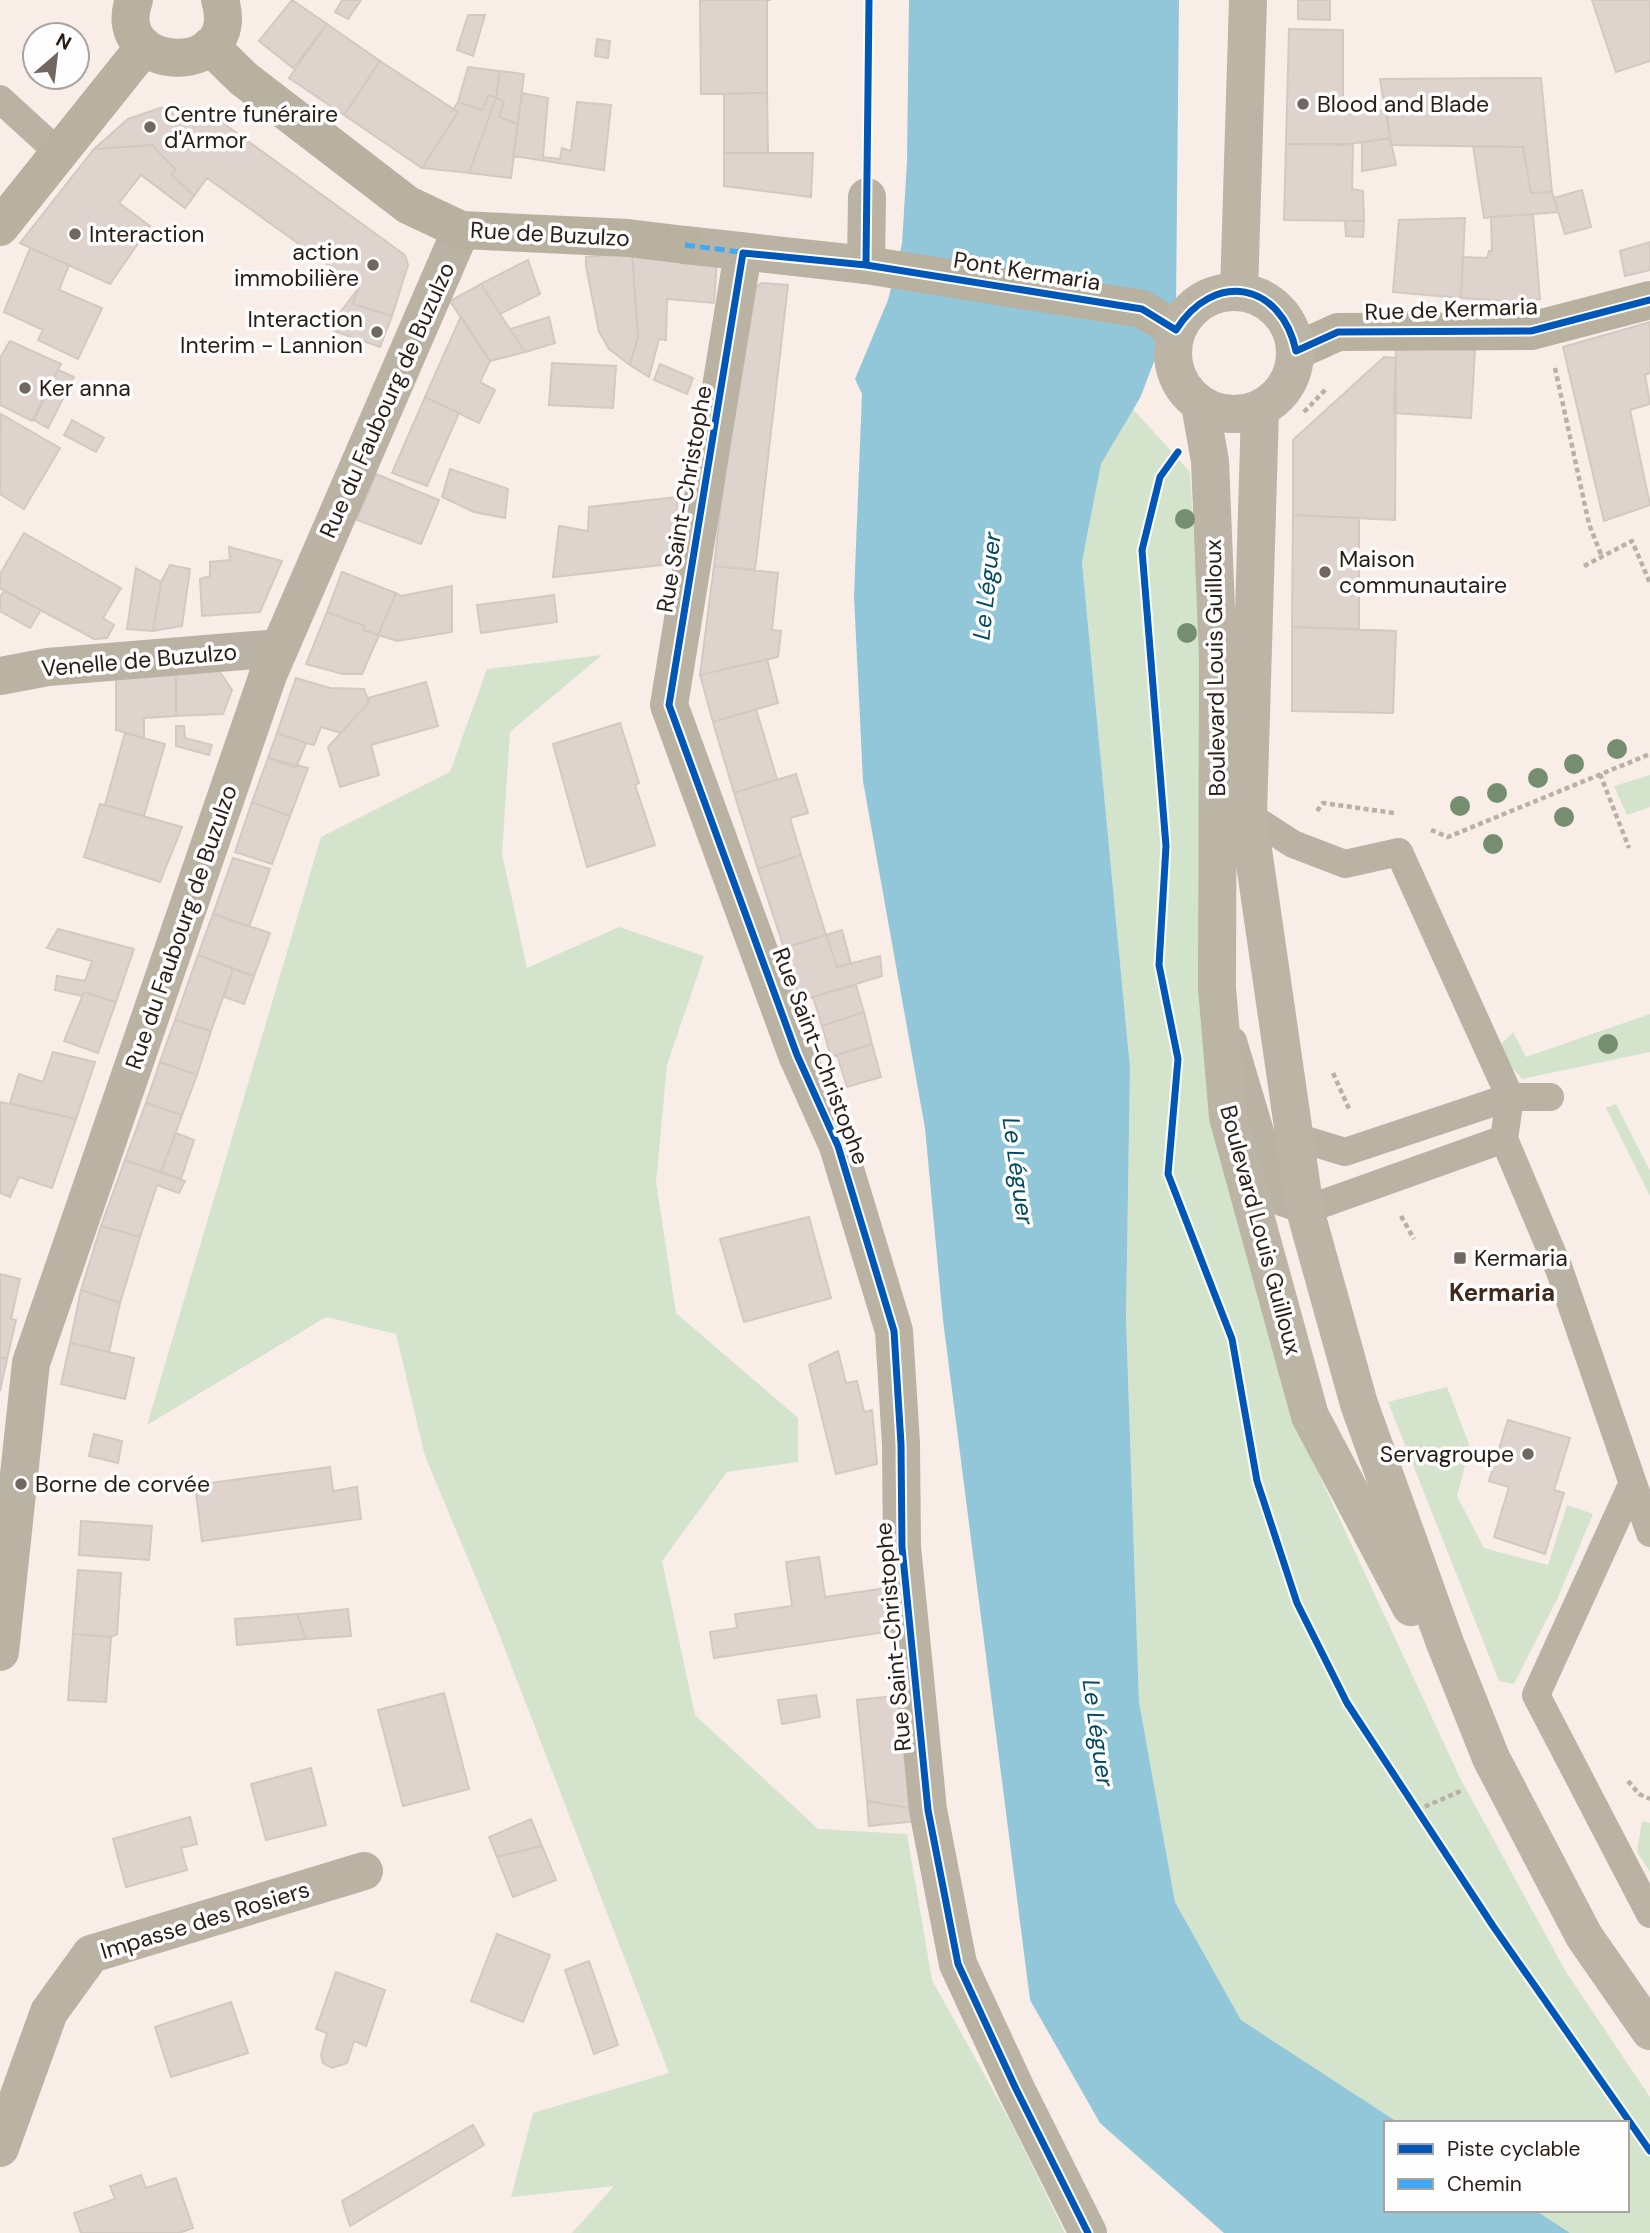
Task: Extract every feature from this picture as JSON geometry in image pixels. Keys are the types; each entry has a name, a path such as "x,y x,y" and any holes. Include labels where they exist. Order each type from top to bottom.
{"main road":[{"path":"1239,292 1248,0"},
{"path":"1221,291 1239,292 1268,301 1282,315 1292,332 1296,351 1292,375 1280,395 1260,410 1240,415 1219,413 1199,405 1180,385 1172,358 1177,330 1189,311 1204,298 1221,291"},
{"name":"Boulevard Louis Guilloux","path":"1199,405 1210,461 1218,658 1217,988 1228,1117 1310,1416 1491,1758"},
{"name":"Boulevard Louis Guilloux","path":"1260,410 1248,815 1292,1136 1305,1210 1359,1404 1445,1643 1491,1758"},
{"path":"1491,1758 1584,1936 1650,2031"}],"street":[{"path":"134,0 131,20 144,47 170,60 198,55 210,46 219,34 222,19 220,0"},
{"name":"Rue de Buzulzo","path":"210,46 244,79 408,205 461,230 628,237 743,253 866,265"},
{"path":"0,227 144,47"},
{"path":"866,265 867,197"},
{"name":"Rue du Faubourg de Buzulzo","path":"0,1652 31,1363 279,648 461,230"},
{"name":"Rue Saint-Christophe","path":"743,253 669,705 797,1055 838,1146 894,1331 901,1444 902,1547 929,1810 958,1964 1016,2089 1088,2233"},
{"name":"Pont Kermaria","path":"866,265 1142,309 1177,330"},
{"name":"Rue de Kermaria","path":"1296,351 1338,331 1531,331 1650,300"},
{"name":"Venelle de Buzulzo","path":"0,676 48,667 279,648"},
{"name":"Impasse des Rosiers","path":"0,2148 49,2012 92,1954 364,1871"}],"lane":[{"path":"3,103 59,153"},
{"path":"1248,815 1293,844 1345,864 1399,852 1510,1097 1504,1139 1559,1269 1650,1533"},
{"path":"1217,988 1281,1202 1305,1210 1504,1139"},
{"path":"1292,1136 1345,1153 1510,1097 1550,1097"},
{"path":"1632,1486 1536,1695 1650,1914"}],"path":[{"path":"1546,327 1589,524 1602,557"},
{"path":"1584,566 1632,541 1650,583"},
{"path":"1600,774 1629,848"}],"green space":[{"path":"1133,409 1190,472 1198,598 1207,997 1288,1408 1461,1780 1566,1972 1650,2097 1650,2233 1570,2233 1538,2212 1629,2212 1629,2121 1396,2121 1241,2020 1175,1902 1139,1702 1126,1318 1130,1068 1082,562 1101,464"},
{"path":"602,655 510,732 502,854 527,968 619,927 704,956 667,1065 656,1182 676,1313 798,1418 798,1462 727,1472 662,1561 695,1715 818,1829 907,1834 932,1980 1011,2123 1065,2233 572,2233 614,2186 511,2197 533,2113 669,2073 494,1621 425,1456 396,1334 326,1317 147,1425 321,837 450,772 487,669"},
{"path":"1650,775 1650,807 1627,815 1614,786"},
{"path":"1650,1014 1650,1052 1522,1079 1510,1065 1500,1045 1513,1032 1526,1057"},
{"path":"1616,1104 1650,1171 1650,1196 1606,1108"},
{"path":"1447,1387 1470,1447 1457,1496 1484,1548 1548,1565 1567,1505 1593,1514 1558,1597 1514,1684 1499,1681 1388,1402"},
{"path":"1642,1821 1650,1823 1650,1872 1637,1852"}],"water":[{"name":"Le Léguer","path":"909,0 1179,0 1176,305 1140,398 1101,464 1082,562 1130,1068 1126,1318 1139,1702 1175,1902 1241,2020 1396,2121 1384,2121 1384,2212 1538,2212 1570,2233 1224,2233 1100,2123 1030,2000 943,1320 925,1128 863,781 854,596 862,394 855,379 888,300 902,244 907,162"}],"building":[{"path":"292,0 327,24 293,68 259,41"},
{"path":"342,0 361,0 348,19 335,12"},
{"path":"700,0 767,0 767,93 701,94"},
{"path":"1298,0 1330,0 1330,20 1298,19"},
{"path":"1592,0 1650,0 1650,61 1616,72"},
{"path":"468,15 485,15 473,56 457,50"},
{"path":"327,24 380,61 344,115 289,78"},
{"path":"1289,29 1343,30 1343,114 1387,110 1390,138 1343,145 1286,144"},
{"path":"597,39 610,41 608,58 595,56"},
{"path":"380,61 458,112 422,168 344,115"},
{"path":"468,67 500,71 496,98 489,95 482,110 458,102"},
{"path":"500,71 524,74 518,124 499,117 504,101 496,98"},
{"path":"1541,78 1552,192 1531,193 1523,147 1391,145 1380,79"},
{"path":"522,93 548,98 543,157 560,159 562,148 571,151 577,102 611,105 604,170 513,156"},
{"path":"767,93 768,153 724,153 724,94"},
{"path":"489,95 496,98 469,173 422,168 458,112 453,110 458,102 482,110"},
{"path":"496,98 504,101 499,117 518,124 511,178 469,173"},
{"path":"160,108 205,110 405,255 408,265 392,316 353,304 359,287 207,178 194,196 171,174 176,170 152,145 94,149 128,119"},
{"path":"1390,138 1396,165 1362,171 1362,142"},
{"path":"1286,144 1353,144 1352,189 1363,191 1364,221 1284,220"},
{"path":"152,145 176,170 171,174 194,196 185,208 141,175 119,203 150,226 110,284 20,243 94,149"},
{"path":"1473,146 1523,147 1531,193 1552,192 1558,212 1484,218"},
{"path":"724,153 813,153 811,197 724,186"},
{"path":"1582,190 1591,227 1565,234 1554,198"},
{"path":"1533,214 1540,299 1528,302 1461,298 1463,257 1487,258 1489,251 1492,251 1491,217"},
{"path":"1465,218 1461,298 1393,292 1399,220"},
{"path":"1345,221 1364,221 1363,237 1346,236"},
{"path":"1650,242 1650,270 1625,276 1620,251"},
{"path":"30,248 69,265 59,290 102,308 78,359 38,340 43,330 4,312"},
{"path":"632,253 638,337 630,365 609,349 599,332 586,257"},
{"path":"632,253 717,260 714,303 667,299 666,340 659,339 649,377 630,365 638,337"},
{"path":"528,260 540,294 500,314 481,284"},
{"path":"761,283 788,285 755,570 714,566 745,298"},
{"path":"481,284 525,352 490,361 450,301"},
{"path":"357,290 353,304 392,316 380,347 334,331 340,313"},
{"path":"461,316 490,361 480,382 495,390 479,423 425,397"},
{"path":"549,317 555,343 525,352 510,329"},
{"path":"1650,322 1650,373 1645,375 1650,404 1630,410 1650,505 1604,521 1563,347"},
{"name":"Ker anna","path":"10,341 61,364 32,421 0,405 0,358"},
{"path":"1396,347 1475,350 1471,418 1394,413"},
{"path":"1384,357 1396,358 1395,520 1293,515 1293,440"},
{"path":"552,363 616,366 613,408 549,405"},
{"path":"660,364 693,378 687,394 654,380"},
{"path":"58,370 74,377 48,428 34,420"},
{"path":"425,397 459,413 427,486 392,473"},
{"path":"1,414 60,448 24,509 0,494"},
{"path":"72,420 104,438 96,452 64,435"},
{"path":"450,469 508,489 505,518 474,512 442,497"},
{"path":"376,474 439,500 421,544 357,520"},
{"path":"678,497 670,564 553,577 559,526 588,531 589,507"},
{"name":"Maison communautaire","path":"1293,515 1359,518 1359,629 1292,627"},
{"path":"24,533 121,588 103,618 114,625 107,638 94,639 0,588 0,574"},
{"path":"229,547 282,561 260,612 202,616 200,579 210,576 210,562 230,560"},
{"path":"170,565 190,569 182,626 153,631 161,582"},
{"path":"714,566 778,573 772,630 781,631 778,657 700,675"},
{"path":"136,568 161,582 153,631 127,629"},
{"path":"342,572 396,593 378,635 364,630 365,626 327,612"},
{"path":"452,586 452,632 397,641 378,635 396,593 401,596"},
{"path":"4,591 41,610 30,628 0,611 0,597"},
{"path":"554,595 557,622 481,633 477,605"},
{"path":"327,612 365,626 364,630 379,635 362,674 343,674 306,664"},
{"path":"1292,627 1396,631 1393,713 1292,711"},
{"path":"767,659 778,703 713,722 700,675"},
{"path":"219,671 232,690 223,714 176,716 176,673"},
{"path":"176,673 176,716 144,718 144,738 116,730 116,676"},
{"path":"296,678 330,688 364,689 369,702 341,733 321,727 314,745 306,743 277,733"},
{"path":"426,682 438,726 371,745 379,775 340,787 328,747 369,702 368,698"},
{"path":"756,709 777,779 734,793 713,722"},
{"path":"620,723 639,783 635,785 655,845 587,867 553,744"},
{"path":"176,726 184,726 185,738 212,745 209,755 176,746"},
{"path":"125,733 165,744 144,816 105,805"},
{"path":"277,733 306,743 296,768 268,758"},
{"path":"268,758 308,768 290,816 252,802"},
{"path":"796,774 808,813 790,818 801,855 758,869 734,793"},
{"path":"252,802 290,816 272,864 235,852"},
{"path":"100,804 182,827 160,882 84,857"},
{"path":"801,855 826,935 784,948 758,869"},
{"path":"233,858 270,869 249,927 213,914"},
{"path":"213,914 270,933 254,976 198,955"},
{"path":"58,929 134,949 116,1002 84,992 82,996 55,990 57,976 85,981 92,961 47,948"},
{"path":"842,930 851,964 837,967 826,935"},
{"path":"826,935 837,967 880,956 882,976 800,1001 784,948"},
{"path":"198,955 233,969 211,1031 175,1020"},
{"path":"233,969 254,976 244,1004 224,997"},
{"path":"856,985 864,1012 822,1026 813,997"},
{"path":"84,992 116,1002 98,1053 64,1041"},
{"path":"864,1012 872,1044 831,1057 822,1026"},
{"path":"175,1020 211,1031 197,1075 160,1062"},
{"path":"872,1044 881,1077 847,1087 837,1055"},
{"path":"53,1052 95,1062 76,1119 10,1103 19,1074 43,1082"},
{"path":"160,1062 197,1075 182,1115 146,1103"},
{"path":"0,1102 76,1119 52,1188 19,1177 10,1197 0,1193"},
{"path":"146,1103 182,1115 161,1172 125,1160"},
{"path":"176,1133 194,1140 181,1179 161,1172"},
{"path":"125,1160 185,1181 179,1193 157,1185 140,1237 101,1226"},
{"path":"809,1217 831,1298 744,1322 720,1239"},
{"path":"101,1226 140,1237 120,1303 81,1290"},
{"path":"0,1274 20,1279 11,1319 16,1320 7,1359 0,1357"},
{"path":"81,1290 120,1303 109,1352 70,1343"},
{"path":"70,1343 134,1358 125,1399 61,1384"},
{"path":"838,1351 846,1383 857,1381 864,1412 872,1410 877,1464 836,1474 809,1365"},
{"path":"0,1357 7,1359 0,1391"},
{"path":"1508,1420 1570,1438 1554,1490 1564,1493 1545,1554 1494,1537 1509,1487 1489,1481"},
{"path":"94,1434 122,1441 118,1463 89,1456"},
{"path":"330,1467 333,1491 357,1487 361,1519 202,1541 195,1485"},
{"path":"81,1521 152,1526 149,1560 79,1555"},
{"path":"819,1557 825,1597 887,1588 892,1631 714,1658 710,1632 737,1628 735,1614 792,1606 786,1562"},
{"path":"78,1570 121,1573 117,1634 111,1637 73,1634"},
{"path":"348,1609 351,1636 306,1639 297,1614"},
{"path":"297,1614 306,1639 237,1645 235,1619"},
{"path":"73,1634 111,1637 106,1702 68,1700"},
{"path":"444,1693 469,1789 403,1806 378,1710"},
{"path":"816,1695 820,1717 782,1724 778,1700"},
{"path":"905,1695 916,1809 867,1801 857,1700"},
{"path":"311,1768 326,1825 266,1840 251,1784"},
{"path":"867,1801 916,1809 917,1821 869,1826"},
{"path":"190,1817 197,1844 181,1848 187,1870 126,1887 113,1839"},
{"path":"531,1819 542,1846 497,1857 489,1837"},
{"path":"542,1846 556,1880 513,1897 497,1857"},
{"path":"497,1934 550,1955 523,2022 471,2001"},
{"path":"589,1961 618,2045 594,2054 565,1970"},
{"path":"336,1972 385,1990 366,2046 354,2041 347,2063 332,2068 323,2063 321,2055 327,2033 316,2029"},
{"path":"231,2002 248,2053 171,2077 155,2027"},
{"path":"473,2125 484,2145 350,2226 342,2201"},
{"path":"141,2175 146,2188 176,2178 193,2228 179,2233 81,2233 74,2213 115,2199 110,2186"}],"marked path":[{"path":"685,245 748,253"}],"cycle path":[{"path":"866,265 869,0"},
{"path":"1088,2233 1016,2089 958,1964 928,1810 902,1547 901,1444 894,1331 838,1146 797,1055 669,705 743,253 866,265 1142,309 1176,330 1191,311 1209,298 1227,292 1245,292 1261,298 1276,310 1288,328 1296,351 1338,332 1531,331 1650,300"},
{"path":"1178,452 1160,477 1142,550 1166,846 1159,965 1178,1059 1168,1174 1232,1339 1257,1481 1297,1603 1347,1703 1493,1926 1650,2151"}],"place":[{"name":"Blood and Blade","path":"1303,104"},
{"name":"Centre funéraire d'Armor","path":"150,127"},
{"name":"Interaction","path":"75,234"},
{"name":"action immobilière","path":"373,265"},
{"name":"Interaction Interim - Lannion","path":"377,332"},
{"name":"Ker anna","path":"25,388"},
{"name":"Maison communautaire","path":"1325,572"},
{"name":"Kermaria","path":"1460,1258"},
{"name":"Servagroupe","path":"1528,1454"},
{"name":"Borne de corvée","path":"21,1484"}],"district":[{"name":"Kermaria","path":"1502,1293"}]}
